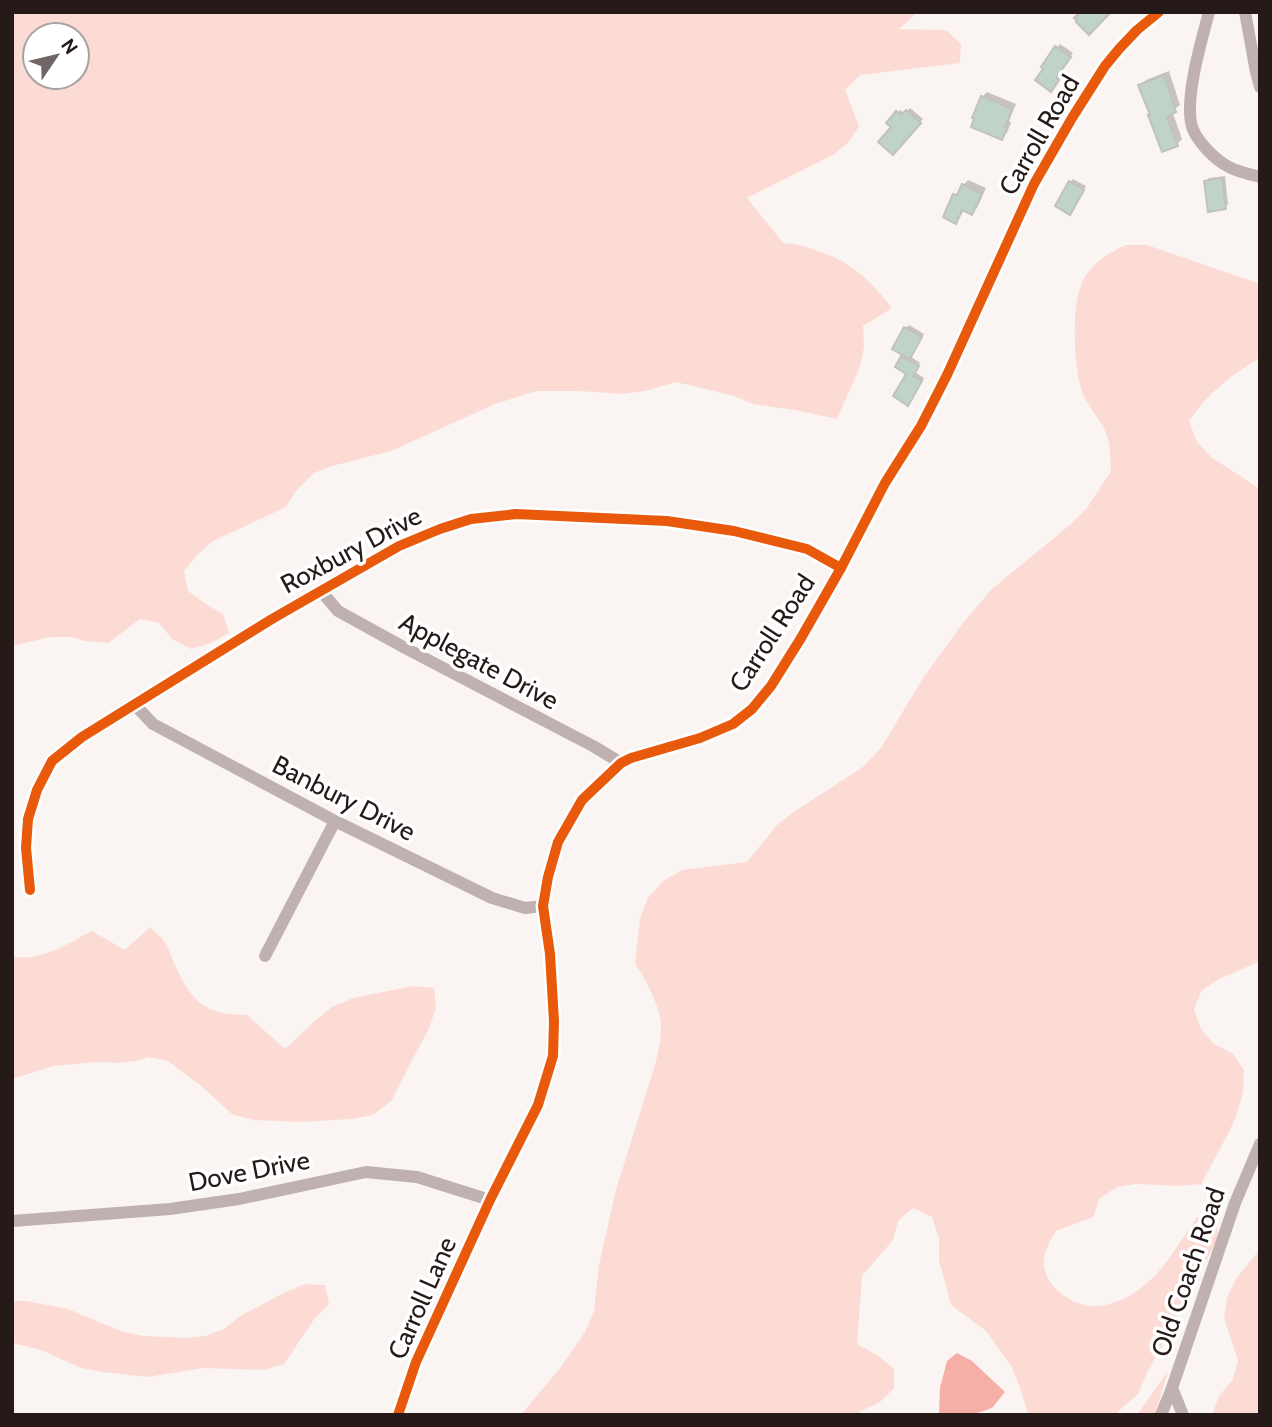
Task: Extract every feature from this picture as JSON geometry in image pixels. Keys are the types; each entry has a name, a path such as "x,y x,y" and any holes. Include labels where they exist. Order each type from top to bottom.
{"street":[{"name":"Carroll Road","path":"490,1200 538,1105 553,1056 551,967 544,906 548,877 558,842 582,800 621,763 700,738 733,724 752,709 771,686 801,638 885,483 937,396 1034,184 1105,66 1137,30 1159,12"},
{"path":"1209,12 1195,68 1190,109 1191,126 1201,144 1228,166 1260,177"},
{"path":"1245,12 1260,87"},
{"name":"Roxbury Drive","path":"30,890 26,848 29,819 37,790 52,761 82,737 272,619 399,546 440,528 471,519 516,514 667,521 734,531 807,549 841,568"},
{"name":"Applegate Drive","path":"321,591 338,611 621,763"},
{"name":"Banbury Drive","path":"134,704 153,724 335,821 492,898 525,908 544,906"},
{"path":"265,956 335,821"},
{"name":"Old Coach Road","path":"1161,1415 1235,1203 1260,1144"},
{"name":"Dove Drive","path":"12,1221 170,1209 239,1199 366,1172 417,1177 490,1200"},
{"name":"Carroll Lane","path":"398,1415 416,1362 490,1200"},
{"path":"1172,1388 1183,1415"}],"shaded area":[{"path":"12,12 918,12 899,29 946,30 961,44 960,63 860,75 845,90 859,126 848,143 833,155 747,198 784,244 796,244 839,260 867,280 892,308 863,326 864,347 860,367 837,419 753,404 734,396 676,382 622,394 536,391 495,404 391,451 314,473 296,491 286,507 213,541 184,571 188,591 223,614 229,633 211,643 191,649 172,639 159,623 140,619 108,643 71,637 50,637 12,646"},
{"path":"1126,245 1147,245 1260,284 1260,358 1221,385 1189,421 1197,442 1211,457 1260,489 1260,963 1219,979 1202,990 1194,1009 1201,1029 1214,1044 1233,1054 1244,1070 1243,1092 1229,1132 1201,1184 1137,1184 1117,1187 1100,1198 1093,1217 1056,1231 1044,1261 1049,1281 1068,1298 1083,1305 1106,1305 1142,1288 1168,1260 1197,1217 1217,1218 1218,1238 1138,1394 1114,1415 1028,1415 1011,1366 986,1331 951,1305 939,1260 939,1238 932,1217 913,1208 898,1221 893,1240 862,1276 857,1344 894,1369 894,1388 880,1402 857,1415 521,1415 561,1367 585,1332 594,1311 599,1265 616,1190 655,1065 660,1018 652,993 635,963 640,918 648,898 663,881 682,870 747,862 777,825 863,767 881,748 923,678 992,589 1087,508 1111,471 1106,433 1086,401 1080,385 1075,322 1078,293 1085,276 1095,265"},
{"path":"150,927 164,941 180,976 193,996 209,1009 247,1015 285,1049 332,1007 353,998 413,986 434,988 436,1008 429,1028 391,1101 373,1115 351,1119 301,1122 253,1120 232,1114 168,1061 148,1057 118,1063 53,1066 12,1079 12,956 33,957 43,954 92,931 125,950"},
{"path":"1260,1249 1260,1415 1212,1415 1219,1396 1233,1379 1238,1360 1224,1318 1227,1298 1236,1279"},
{"path":"305,1284 325,1285 329,1304 315,1318 284,1364 264,1370 203,1368 148,1377 81,1368 41,1350 12,1343 12,1301 68,1309 123,1332 186,1338 205,1336 224,1329 240,1316"},
{"path":"957,1353 972,1361 1005,1392 992,1408 971,1415 939,1415 940,1388 947,1361"},
{"path":"1168,1371 1155,1415 1137,1415"}],"building":[{"path":"1080,12 1111,12 1089,35 1074,18"},
{"path":"1055,46 1071,57 1056,78 1059,80 1051,92 1035,80"},
{"path":"1164,75 1176,112 1167,117 1178,146 1162,152 1138,85"},
{"path":"981,96 1012,109 1002,140 971,127"},
{"path":"906,110 921,123 893,155 878,142 891,127 886,123 896,111 901,115"},
{"path":"1222,178 1226,209 1208,212 1204,181"},
{"path":"1069,181 1084,190 1070,215 1055,206"},
{"path":"962,184 982,194 972,215 962,210 956,224 943,217 953,194 957,195"},
{"path":"904,327 922,337 910,359 892,349"},
{"path":"901,356 919,366 913,376 922,381 908,406 893,396 906,374 895,367"}],"cycle path":[{"path":"398,1415 416,1362 490,1200 538,1105 553,1056 550,954 543,906 558,842 582,800 621,763 700,738 733,724 752,709 771,686 841,568 885,483 921,426 1034,184 1105,66 1137,30 1159,12"},
{"path":"30,890 26,848 28,819 37,790 52,761 82,737 272,619 399,546 440,529 471,519 516,514 667,521 734,531 807,549 841,568"}]}
